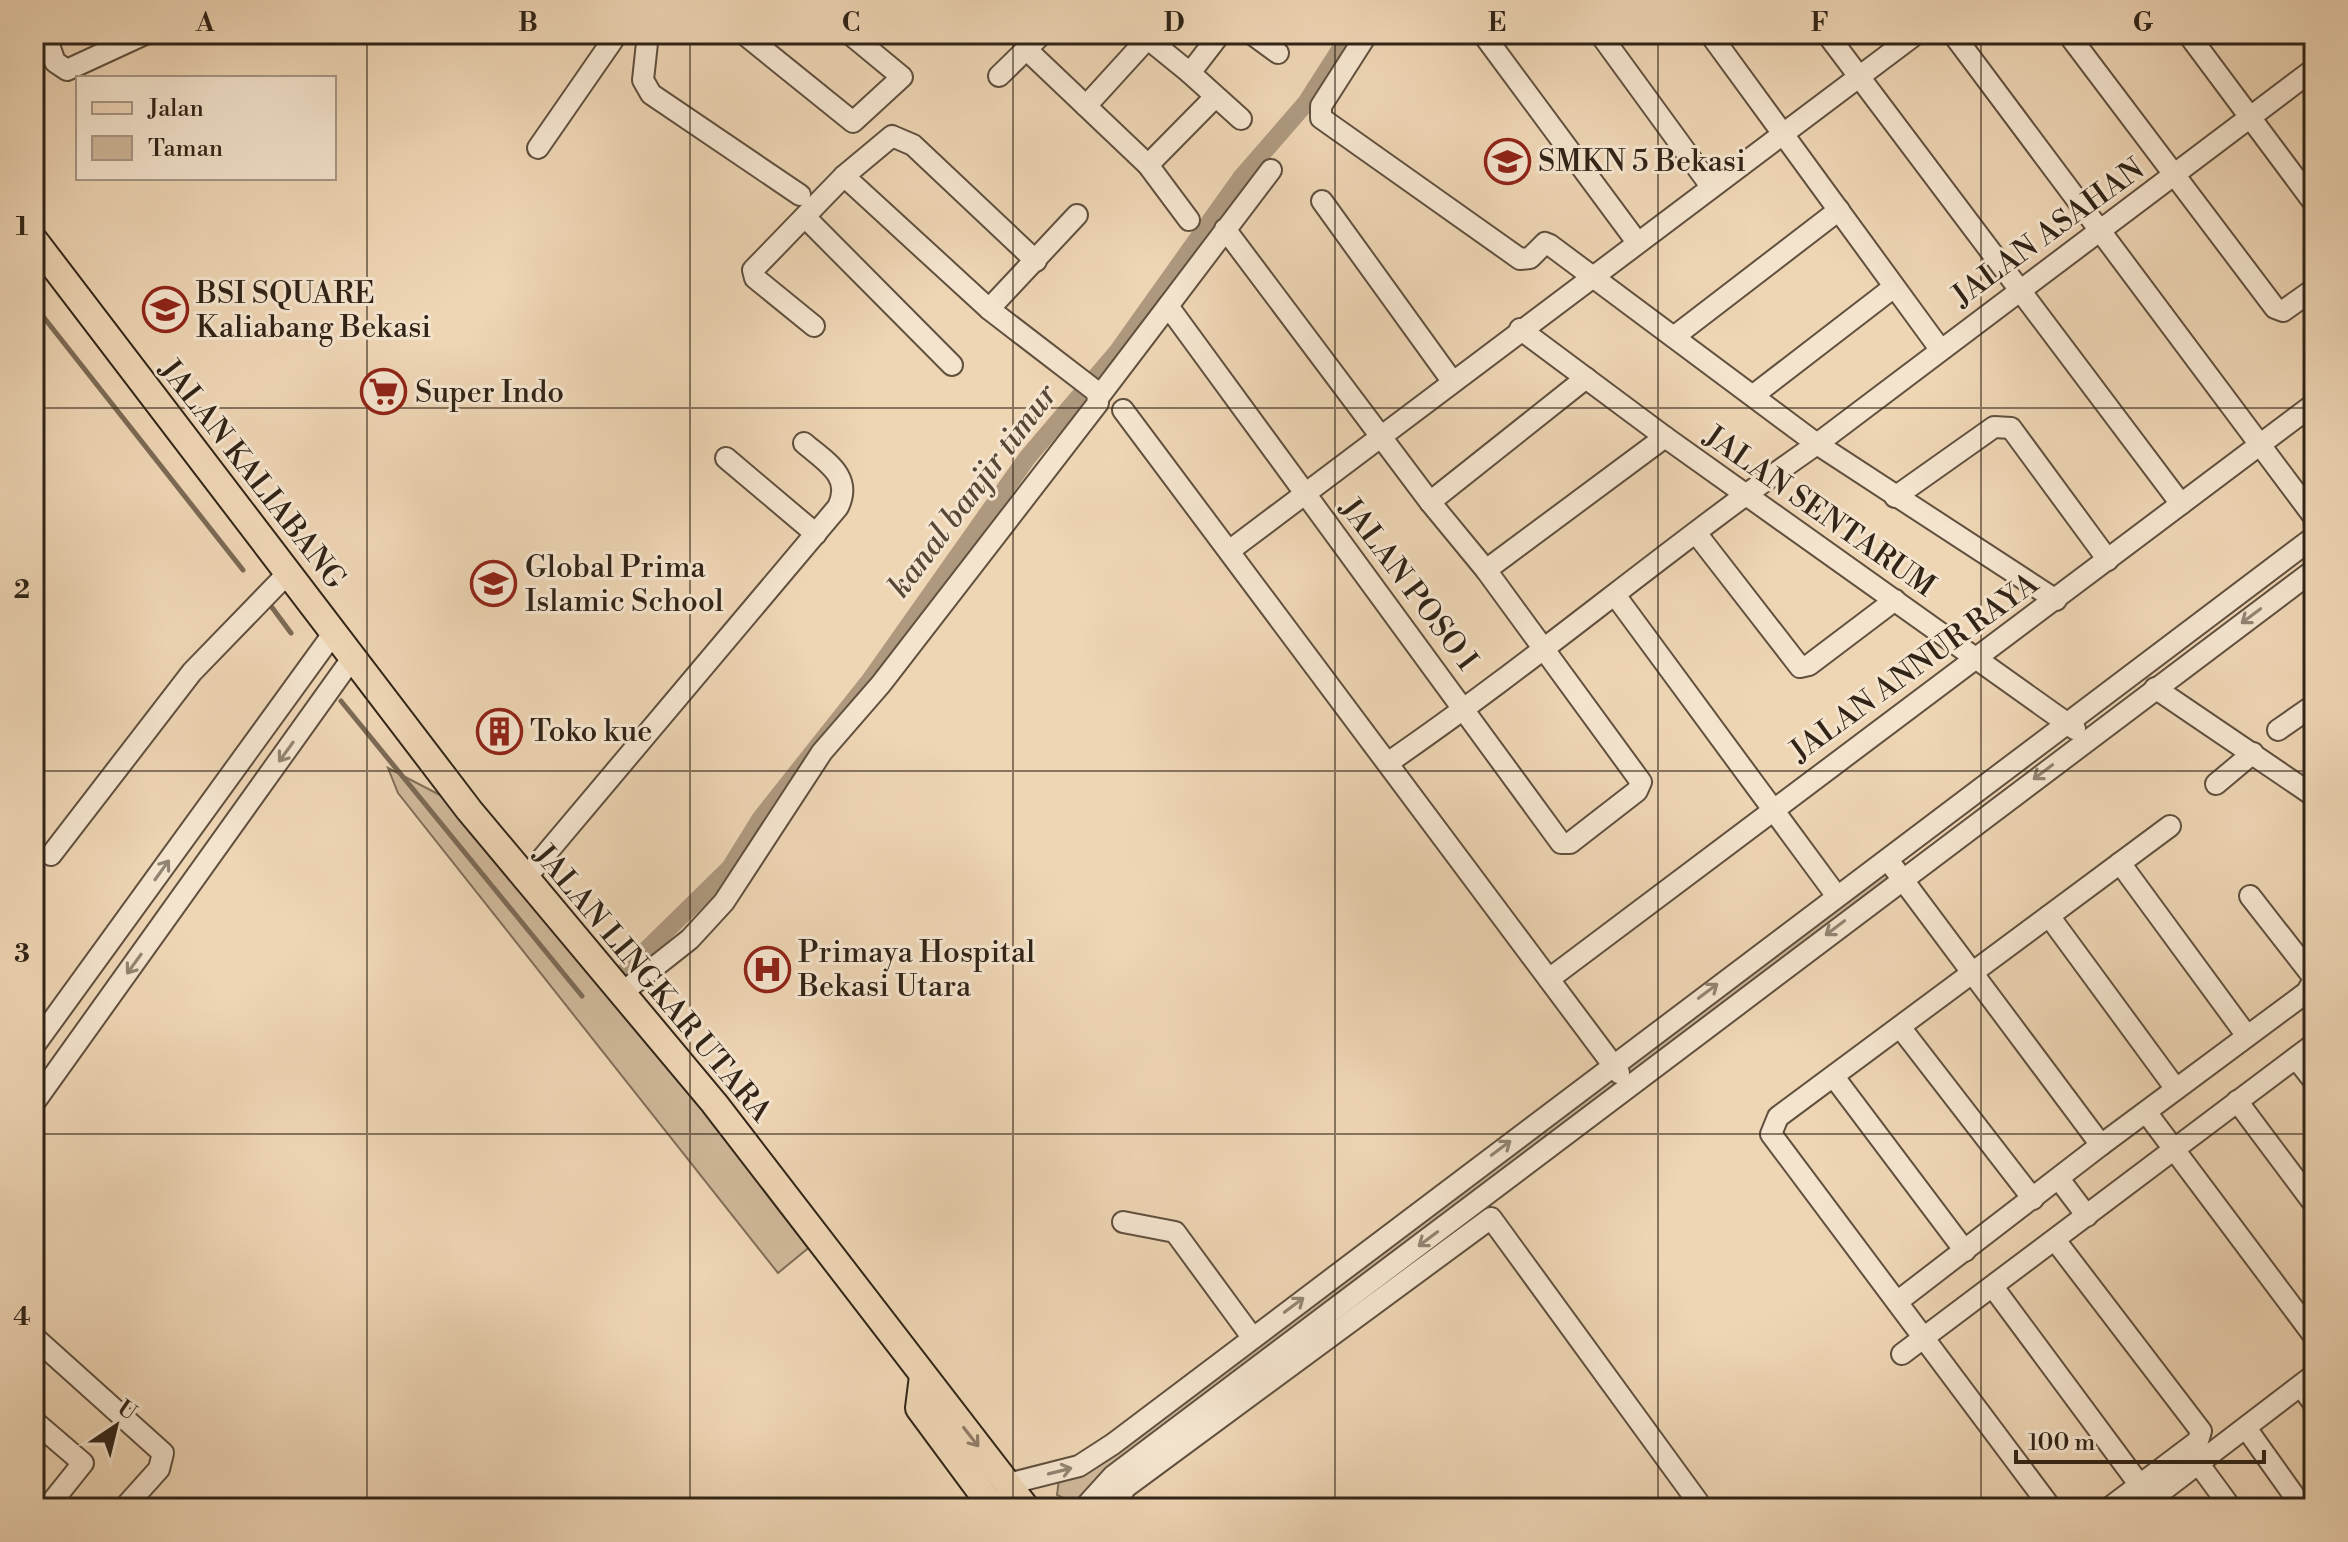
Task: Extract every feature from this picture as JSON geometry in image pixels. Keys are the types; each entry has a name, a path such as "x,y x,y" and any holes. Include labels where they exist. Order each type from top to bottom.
{"main road":[{"name":"JALAN KALIABANG","path":"34,240 283,578 335,631"},
{"name":"JALAN LINGKAR UTARA","path":"335,631 341,674 620,988 714,1103 923,1376 1006,1496 1026,1508"},
{"path":"923,1376 919,1408 993,1508"}],"street":[{"path":"45,34 55,62 67,70 145,34"},
{"path":"538,148 618,34 642,44 653,38"},
{"path":"744,34 853,122 902,77 850,34"},
{"path":"999,76 1042,34"},
{"path":"1190,73 1220,34"},
{"path":"1252,34 1278,53"},
{"path":"1367,34 1321,106 1321,118 1520,259 1530,258 1545,243 1755,394 1817,444 2056,600"},
{"path":"1483,34 1637,242"},
{"path":"1600,34 1710,185"},
{"path":"1710,34 1940,349"},
{"path":"1827,34 2181,504"},
{"path":"1229,551 1710,185 1916,34"},
{"path":"1953,34 2314,517"},
{"path":"2068,34 2279,311 2314,289"},
{"path":"2188,34 2314,203"},
{"path":"1086,106 1145,36 1241,119"},
{"path":"653,38 643,80 651,94 800,195"},
{"path":"1026,49 1148,165 1189,220"},
{"name":"JALAN ASAHAN","path":"1389,762 1466,710 1744,494 1817,444 2314,69"},
{"path":"1148,165 1215,97"},
{"path":"814,326 755,278 753,270 844,176 892,136 903,138 1036,261"},
{"path":"620,988 690,939 724,902 822,752 890,672 1085,422 1098,395 1271,170"},
{"path":"844,176 989,309 1098,395"},
{"path":"1322,201 1452,381"},
{"path":"1675,336 1839,210"},
{"path":"989,309 1077,215"},
{"path":"805,217 952,365"},
{"path":"1225,229 1430,502 1486,570 1542,651"},
{"path":"1755,394 1894,287"},
{"name":"JALAN POSO I","path":"1168,306 1561,843 1570,843 1637,791 1641,782 1542,651"},
{"name":"JALAN SENTARUM","path":"1520,329 1744,494 2088,738"},
{"path":"1430,502 1586,378"},
{"name":"JALAN ANNUR RAYA","path":"1549,979 1972,658 2056,600 2314,404"},
{"path":"1123,410 1629,1086"},
{"path":"1895,497 1994,427 2003,425 2011,428 2108,560"},
{"path":"1486,570 1665,437"},
{"path":"524,880 838,507 846,492 842,476 804,443"},
{"path":"726,458 816,534"},
{"path":"1696,533 1800,667 1809,665 1895,600"},
{"path":"1006,1496 1079,1466 2314,537"},
{"path":"1112,1508 1126,1487 1485,1210 1629,1086 2314,570"},
{"path":"51,855 192,672 283,578"},
{"path":"1615,595 1836,895"},
{"path":"67,1053 41,1039 335,631"},
{"path":"34,1103 341,674"},
{"path":"2155,688 2314,796"},
{"path":"2278,730 2310,716"},
{"path":"2216,784 2253,753"},
{"path":"2051,1508 1771,1134 1778,1117 2170,826"},
{"path":"1887,858 2101,1145"},
{"path":"2120,863 2247,1036"},
{"path":"1897,1302 2307,992 2314,979 2250,896"},
{"path":"2049,916 2176,1089"},
{"path":"1900,1027 2033,1199"},
{"path":"1902,1354 2314,1044"},
{"path":"2296,1058 2314,1081"},
{"path":"1834,1077 1965,1251"},
{"path":"2237,1101 2314,1204"},
{"path":"2146,1112 2314,1336"},
{"path":"2059,1179 2087,1216"},
{"path":"1084,1508 1113,1476 1485,1210"},
{"path":"1485,1210 1698,1502 1690,1508"},
{"path":"1123,1222 1175,1232 1252,1337"},
{"path":"2055,1240 2201,1431 2198,1441 2143,1501"},
{"path":"1993,1287 2143,1501"},
{"path":"34,1337 163,1453 159,1469 124,1508"},
{"path":"2109,1508 2143,1501 2246,1428 2307,1380 2314,1404"},
{"path":"34,1421 83,1463 47,1508"},
{"path":"2246,1428 2303,1508"},
{"path":"2198,1463 2231,1508"}],"green space":[{"path":"388,768 469,810 818,1240 778,1273 398,793"},
{"path":"1887,858 1902,879 1479,1202 1491,1218 1112,1508 1084,1508 1057,1495 1060,1471"}],"waterway":[{"name":"kanal banjir timur","path":"627,969 730,868 761,818 871,679 1027,458 1118,351 1241,178 1306,103 1350,34"},
{"path":"34,305 243,570"},
{"path":"268,602 291,633"},
{"path":"341,701 582,996"}],"place":[{"name":"SMKN 5 Bekasi","path":"1507,161"},
{"name":"BSI SQUARE Kaliabang Bekasi","path":"165,310"},
{"name":"Super Indo","path":"384,392"},
{"name":"Global Prima Islamic School","path":"494,584"},
{"name":"Toko kue","path":"499,731"},
{"name":"Primaya Hospital Bekasi Utara","path":"767,969"}]}
